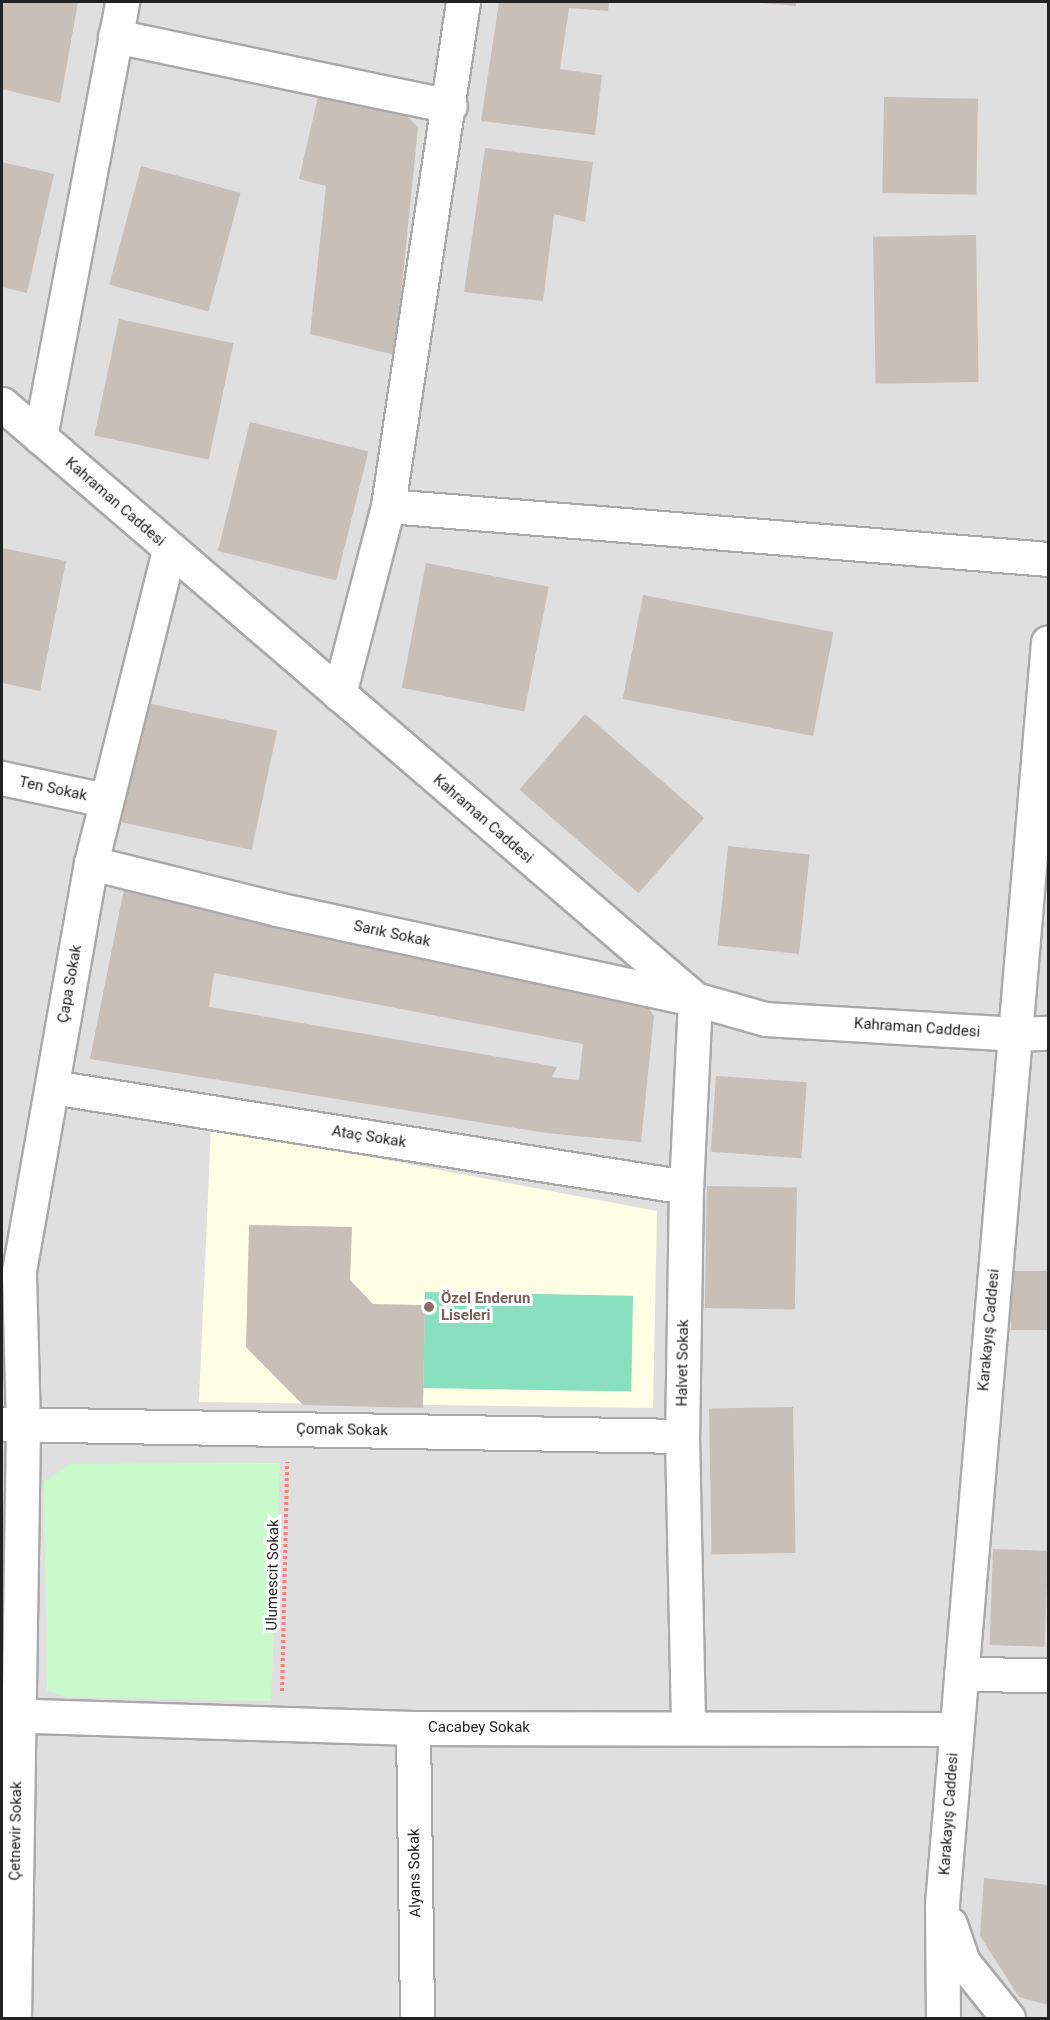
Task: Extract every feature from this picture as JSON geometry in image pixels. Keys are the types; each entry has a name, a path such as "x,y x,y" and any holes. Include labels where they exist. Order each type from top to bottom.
{"street":[{"path":"40,437 122,2"},
{"path":"339,694 388,506 464,2"},
{"path":"115,36 450,106"},
{"name":"Kahraman Caddesi","path":"2,404 695,999 765,1018 1014,1034 1048,1033"},
{"path":"388,506 1048,559"},
{"name":"Çapa Sokak","path":"12,1425 10,1269 51,1087 91,863 169,549"},
{"name":"Karakayış Caddesi","path":"943,2019 942,1904 1014,1034 1042,780 1048,642"},
{"name":"Ten Sokak","path":"2,778 105,800"},
{"name":"Sarık Sokak","path":"91,863 277,909 695,999"},
{"name":"Halvet Sokak","path":"688,1727 682,1436 686,1187 695,999"},
{"name":"Ataç Sokak","path":"51,1087 686,1187"},
{"name":"Çomak Sokak","path":"12,1425 682,1436"},
{"name":"Çetnevir Sokak","path":"12,1425 9,1715 14,2019"},
{"path":"961,1674 1048,1675"},
{"name":"Cacabey Sokak","path":"9,1715 413,1728 956,1728"},
{"name":"Alyans Sokak","path":"413,1728 417,2019"},
{"path":"942,1904 963,1962 1008,2019"}],"path":[{"name":"Ulumescit Sokak","path":"281,1722 288,1430"}],"shaded area":[{"path":"2,2 1048,2 1048,2018 2,2018"},
{"name":"Özel Enderun Liseleri","path":"211,1127 657,1211 653,1408 199,1402"}],"green space":[{"path":"425,1292 633,1296 631,1392 423,1388"},
{"path":"280,1463 271,1701 67,1697 47,1690 44,1482 70,1464"}],"building":[{"path":"2,2 78,2 60,103 2,89"},
{"path":"499,2 609,2 608,11 569,8 560,69 602,75 595,135 481,121"},
{"path":"751,2 796,2 796,6"},
{"path":"319,92 401,111 418,127 395,355 310,334 326,186 299,179"},
{"path":"884,97 978,99 976,195 882,193"},
{"path":"485,148 593,162 585,222 554,214 543,301 464,292"},
{"path":"2,162 54,174 27,293 2,287"},
{"path":"141,166 240,193 209,311 109,285"},
{"path":"976,235 979,382 876,384 873,237"},
{"path":"119,319 233,343 209,460 94,435"},
{"path":"250,422 368,452 336,581 218,551"},
{"path":"2,548 66,561 40,691 2,683"},
{"path":"426,563 549,587 524,712 402,688"},
{"path":"643,595 833,632 813,736 623,699"},
{"path":"147,703 277,731 252,850 122,822"},
{"path":"585,714 704,818 639,893 519,789"},
{"path":"728,846 810,855 799,954 718,945"},
{"path":"124,889 639,995 654,1016 641,1142 546,1133 90,1059","holes":["214,973 583,1044 579,1080 552,1077 557,1067 209,1007"]},
{"path":"716,1076 807,1082 801,1158 711,1152"},
{"path":"707,1186 797,1188 795,1310 705,1308"},
{"path":"249,1225 352,1227 350,1280 373,1304 425,1305 423,1408 303,1405 246,1347"},
{"path":"1011,1271 1048,1271 1048,1330 1011,1330"},
{"path":"793,1407 796,1553 712,1554 709,1408"},
{"path":"993,1549 1048,1551 1045,1647 990,1645"},
{"path":"984,1878 1048,1885 1048,2005 1019,1997 980,1936"}],"place":[{"name":"Özel Enderun Liseleri","path":"429,1307"}]}
